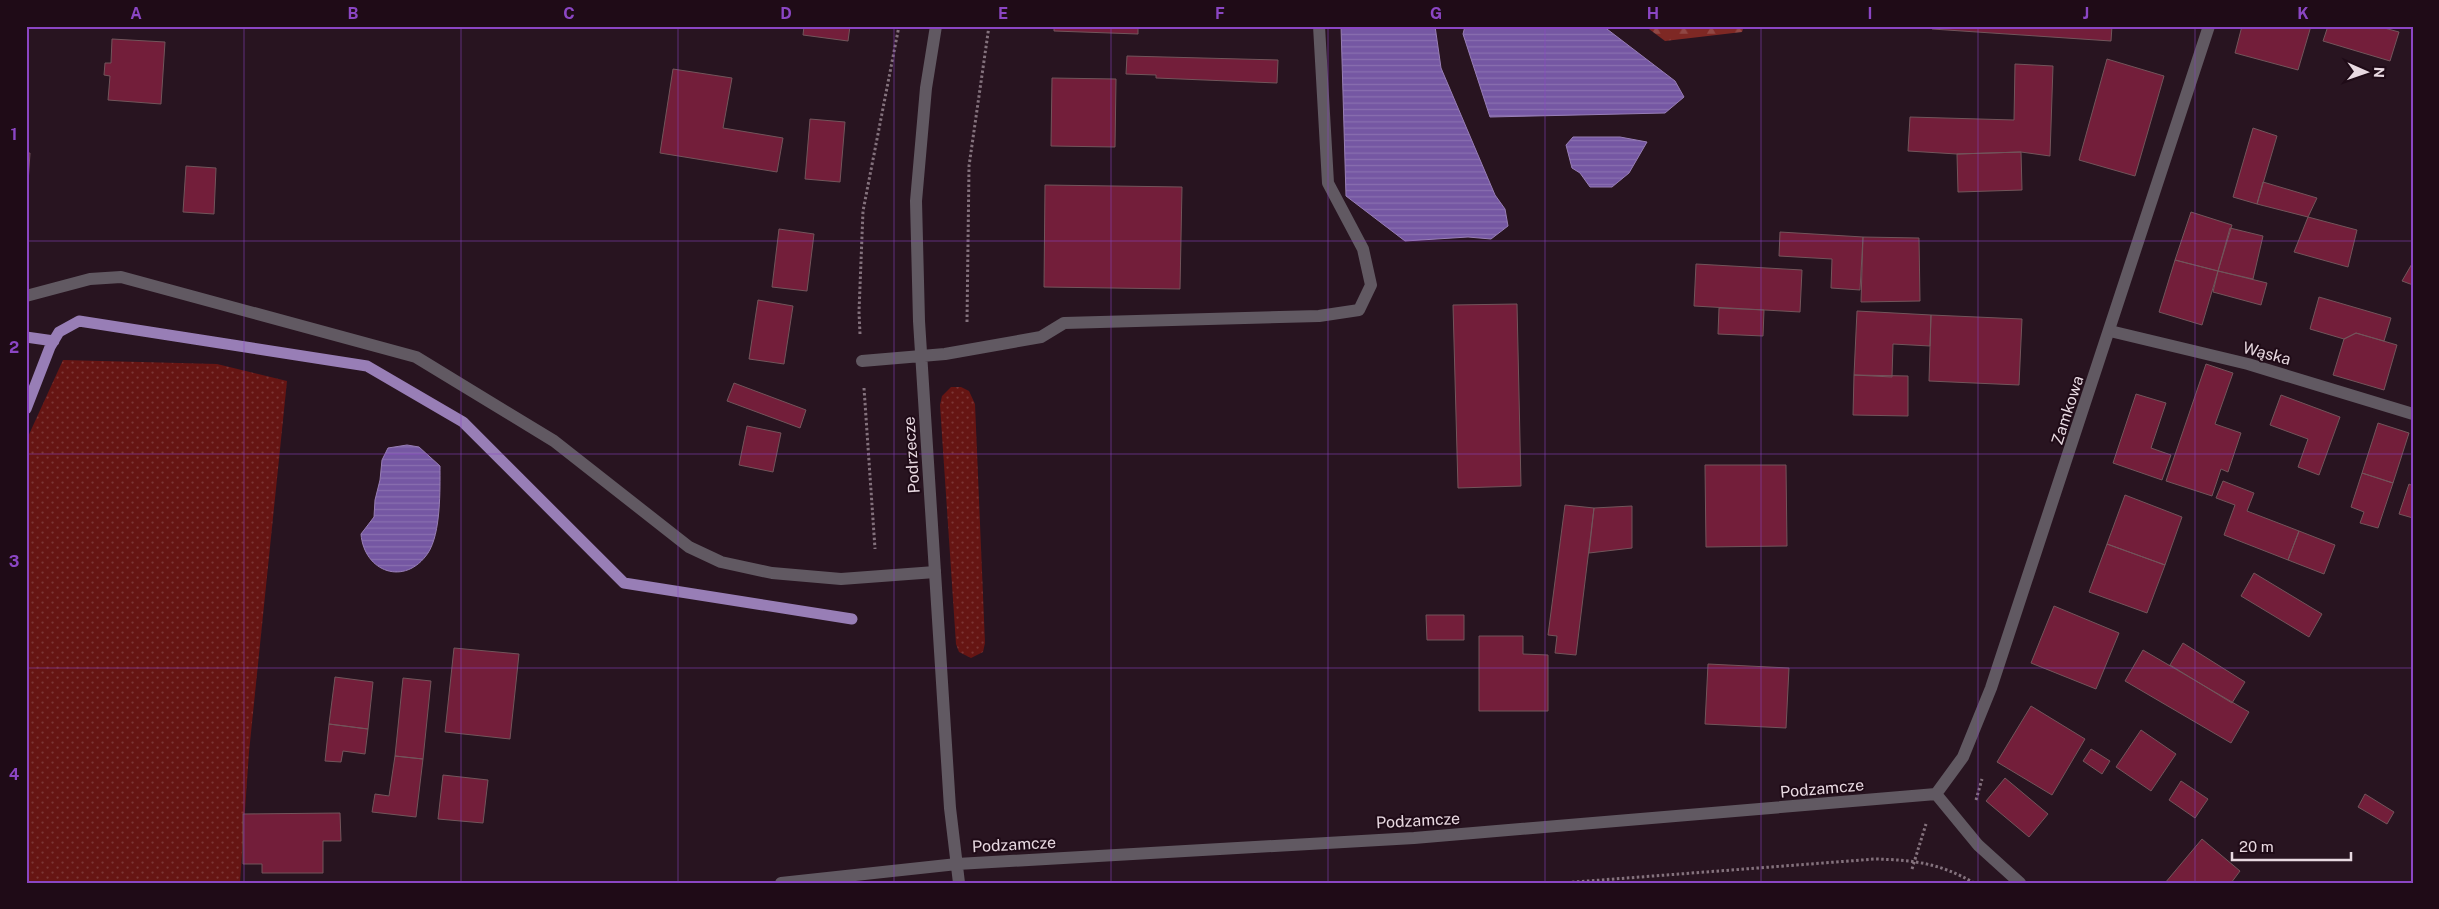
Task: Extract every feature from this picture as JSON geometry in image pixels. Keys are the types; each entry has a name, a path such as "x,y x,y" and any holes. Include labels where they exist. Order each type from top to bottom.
{"street":[{"name":"Podrzecze","path":"936,26 926,88 916,201 921,356 950,799 959,883"},
{"path":"862,361 966,350 1041,337 1064,323 1319,316 1359,310 1371,285 1363,249 1328,182 1319,26"},
{"name":"Zamkowa","path":"1936,794 1963,757 1991,688 2209,26"},
{"path":"26,296 90,279 121,276 416,357 554,441 689,547 721,562 772,573 841,579 935,572"},
{"name":"Wąska","path":"2110,331 2248,364 2413,414"},
{"path":"1936,794 1978,845 2020,883"},
{"name":"Podzamcze","path":"781,883 957,864 1414,838 1936,794"}],"path":[{"path":"877,577 859,312 863,211 899,26"},
{"path":"966,350 969,166 989,26"},
{"path":"1912,869 1936,794"},
{"path":"1562,883 1875,859 1915,860 1958,874 1974,883"}],"shaded area":[{"path":"1341,26 1435,26 1441,68 1495,195 1505,209 1508,226 1491,239 1468,237 1405,241 1346,196"},
{"path":"1465,26 1603,26 1675,81 1684,97 1665,113 1490,117 1463,34"},
{"path":"1573,137 1620,137 1647,142 1629,173 1612,187 1590,187 1580,173 1572,168 1566,145"},
{"path":"63,360 217,364 287,381 249,752 240,883 26,883 26,441"},
{"path":"951,387 961,387 969,391 975,404 985,643 983,652 971,658 959,652 956,644 940,405 942,396"},
{"path":"407,445 419,447 440,466 439,511 438,523 428,553 419,564 408,570 397,572 377,566 364,547 361,534 374,517 382,460 388,448"}],"green space":[{"path":"1645,26 1744,26 1742,32 1665,41"}],"building":[{"path":"804,26 850,26 848,41 803,35"},
{"path":"1054,26 1138,26 1138,34 1054,31"},
{"path":"1933,26 2112,26 2111,41 1932,29"},
{"path":"2242,26 2311,26 2298,70 2235,53"},
{"path":"2328,26 2377,26 2399,32 2390,61 2323,41"},
{"path":"112,39 165,42 161,104 108,100 110,76 104,75 105,63 111,63"},
{"path":"1127,56 1278,60 1277,83 1156,78 1156,75 1126,74"},
{"path":"2107,59 2164,76 2135,176 2079,160"},
{"path":"2015,64 2053,66 2050,156 2021,152 1957,154 1908,151 1910,117 2014,120"},
{"path":"673,69 732,78 723,128 783,138 777,172 660,153"},
{"path":"1052,78 1116,79 1115,147 1051,146"},
{"path":"810,119 845,122 840,182 805,179"},
{"path":"2253,128 2277,136 2257,204 2233,197"},
{"path":"2021,152 2022,190 1958,192 1957,154"},
{"path":"26,153 30,153 27,198 26,198"},
{"path":"186,166 216,168 214,214 183,212"},
{"path":"2263,182 2317,198 2308,217 2257,204"},
{"path":"1045,185 1182,187 1180,289 1044,287"},
{"path":"2191,212 2232,225 2218,271 2175,260"},
{"path":"2308,217 2357,230 2348,267 2294,252"},
{"path":"2230,228 2263,236 2253,279 2218,271"},
{"path":"779,229 814,234 807,291 772,287"},
{"path":"1780,232 1863,237 1860,290 1831,288 1832,259 1779,256"},
{"path":"1863,237 1919,238 1920,301 1861,302"},
{"path":"2175,260 2218,271 2202,325 2159,312"},
{"path":"2413,262 2413,285 2402,281"},
{"path":"1696,264 1802,270 1800,312 1694,306"},
{"path":"2218,271 2267,283 2261,305 2213,292"},
{"path":"2319,297 2391,318 2384,341 2356,333 2344,339 2310,329"},
{"path":"758,300 793,306 784,364 749,359"},
{"path":"1517,304 1521,486 1458,488 1453,305"},
{"path":"1719,308 1764,310 1763,336 1718,334"},
{"path":"1857,311 1931,315 1930,346 1893,344 1892,377 1854,375"},
{"path":"1931,315 2022,319 2019,385 1929,381"},
{"path":"2356,333 2397,345 2384,390 2333,375 2344,339"},
{"path":"2206,364 2233,373 2215,424 2241,433 2228,472 2221,469 2212,496 2166,481"},
{"path":"1854,375 1908,376 1908,416 1853,415"},
{"path":"734,383 806,410 800,428 727,401"},
{"path":"2136,394 2166,403 2151,448 2171,455 2162,480 2113,463"},
{"path":"2281,395 2340,417 2319,475 2298,467 2308,439 2270,425"},
{"path":"2378,423 2409,433 2393,483 2362,473"},
{"path":"747,426 781,433 773,472 739,465"},
{"path":"1705,465 1786,465 1787,546 1706,547"},
{"path":"2362,473 2393,483 2378,528 2360,523 2364,512 2351,507"},
{"path":"2223,481 2254,493 2247,511 2299,531 2288,560 2224,535 2235,505 2216,498"},
{"path":"2409,484 2413,486 2413,518 2399,514"},
{"path":"2125,495 2182,517 2165,565 2107,544"},
{"path":"1565,505 1594,508 1576,655 1555,653 1557,636 1548,635"},
{"path":"1632,506 1632,548 1589,553 1594,508"},
{"path":"2299,531 2335,545 2324,574 2288,560"},
{"path":"2107,544 2165,565 2147,613 2089,592"},
{"path":"2254,573 2322,614 2309,637 2241,596"},
{"path":"2054,606 2119,633 2096,689 2031,663"},
{"path":"1426,615 1464,615 1464,640 1427,640"},
{"path":"1479,636 1523,636 1523,654 1548,655 1548,711 1479,711"},
{"path":"2183,643 2245,682 2232,703 2170,665"},
{"path":"454,648 519,654 510,739 445,732"},
{"path":"2143,650 2249,712 2231,743 2125,681"},
{"path":"1708,664 1789,668 1786,728 1705,724"},
{"path":"335,677 373,682 368,729 329,724"},
{"path":"403,678 431,681 423,759 395,756"},
{"path":"2031,706 2085,739 2052,795 1997,762"},
{"path":"329,724 368,729 365,754 343,751 341,762 325,761"},
{"path":"2141,730 2176,754 2151,791 2116,767"},
{"path":"2091,749 2110,761 2102,774 2083,761"},
{"path":"395,756 423,759 416,817 372,812 375,794 389,796"},
{"path":"443,775 488,780 483,823 438,819"},
{"path":"2005,778 2048,814 2029,837 1986,801"},
{"path":"2181,781 2208,799 2195,818 2169,800"},
{"path":"2365,794 2394,812 2387,824 2358,807"},
{"path":"340,813 341,841 323,841 323,873 262,873 262,864 243,864 243,814"},
{"path":"2202,839 2240,871 2231,883 2165,883"}],"waterway":[{"path":"26,409 50,347 59,332 79,321 367,366 463,422 624,583 852,619"},
{"path":"26,337 54,341"}]}
